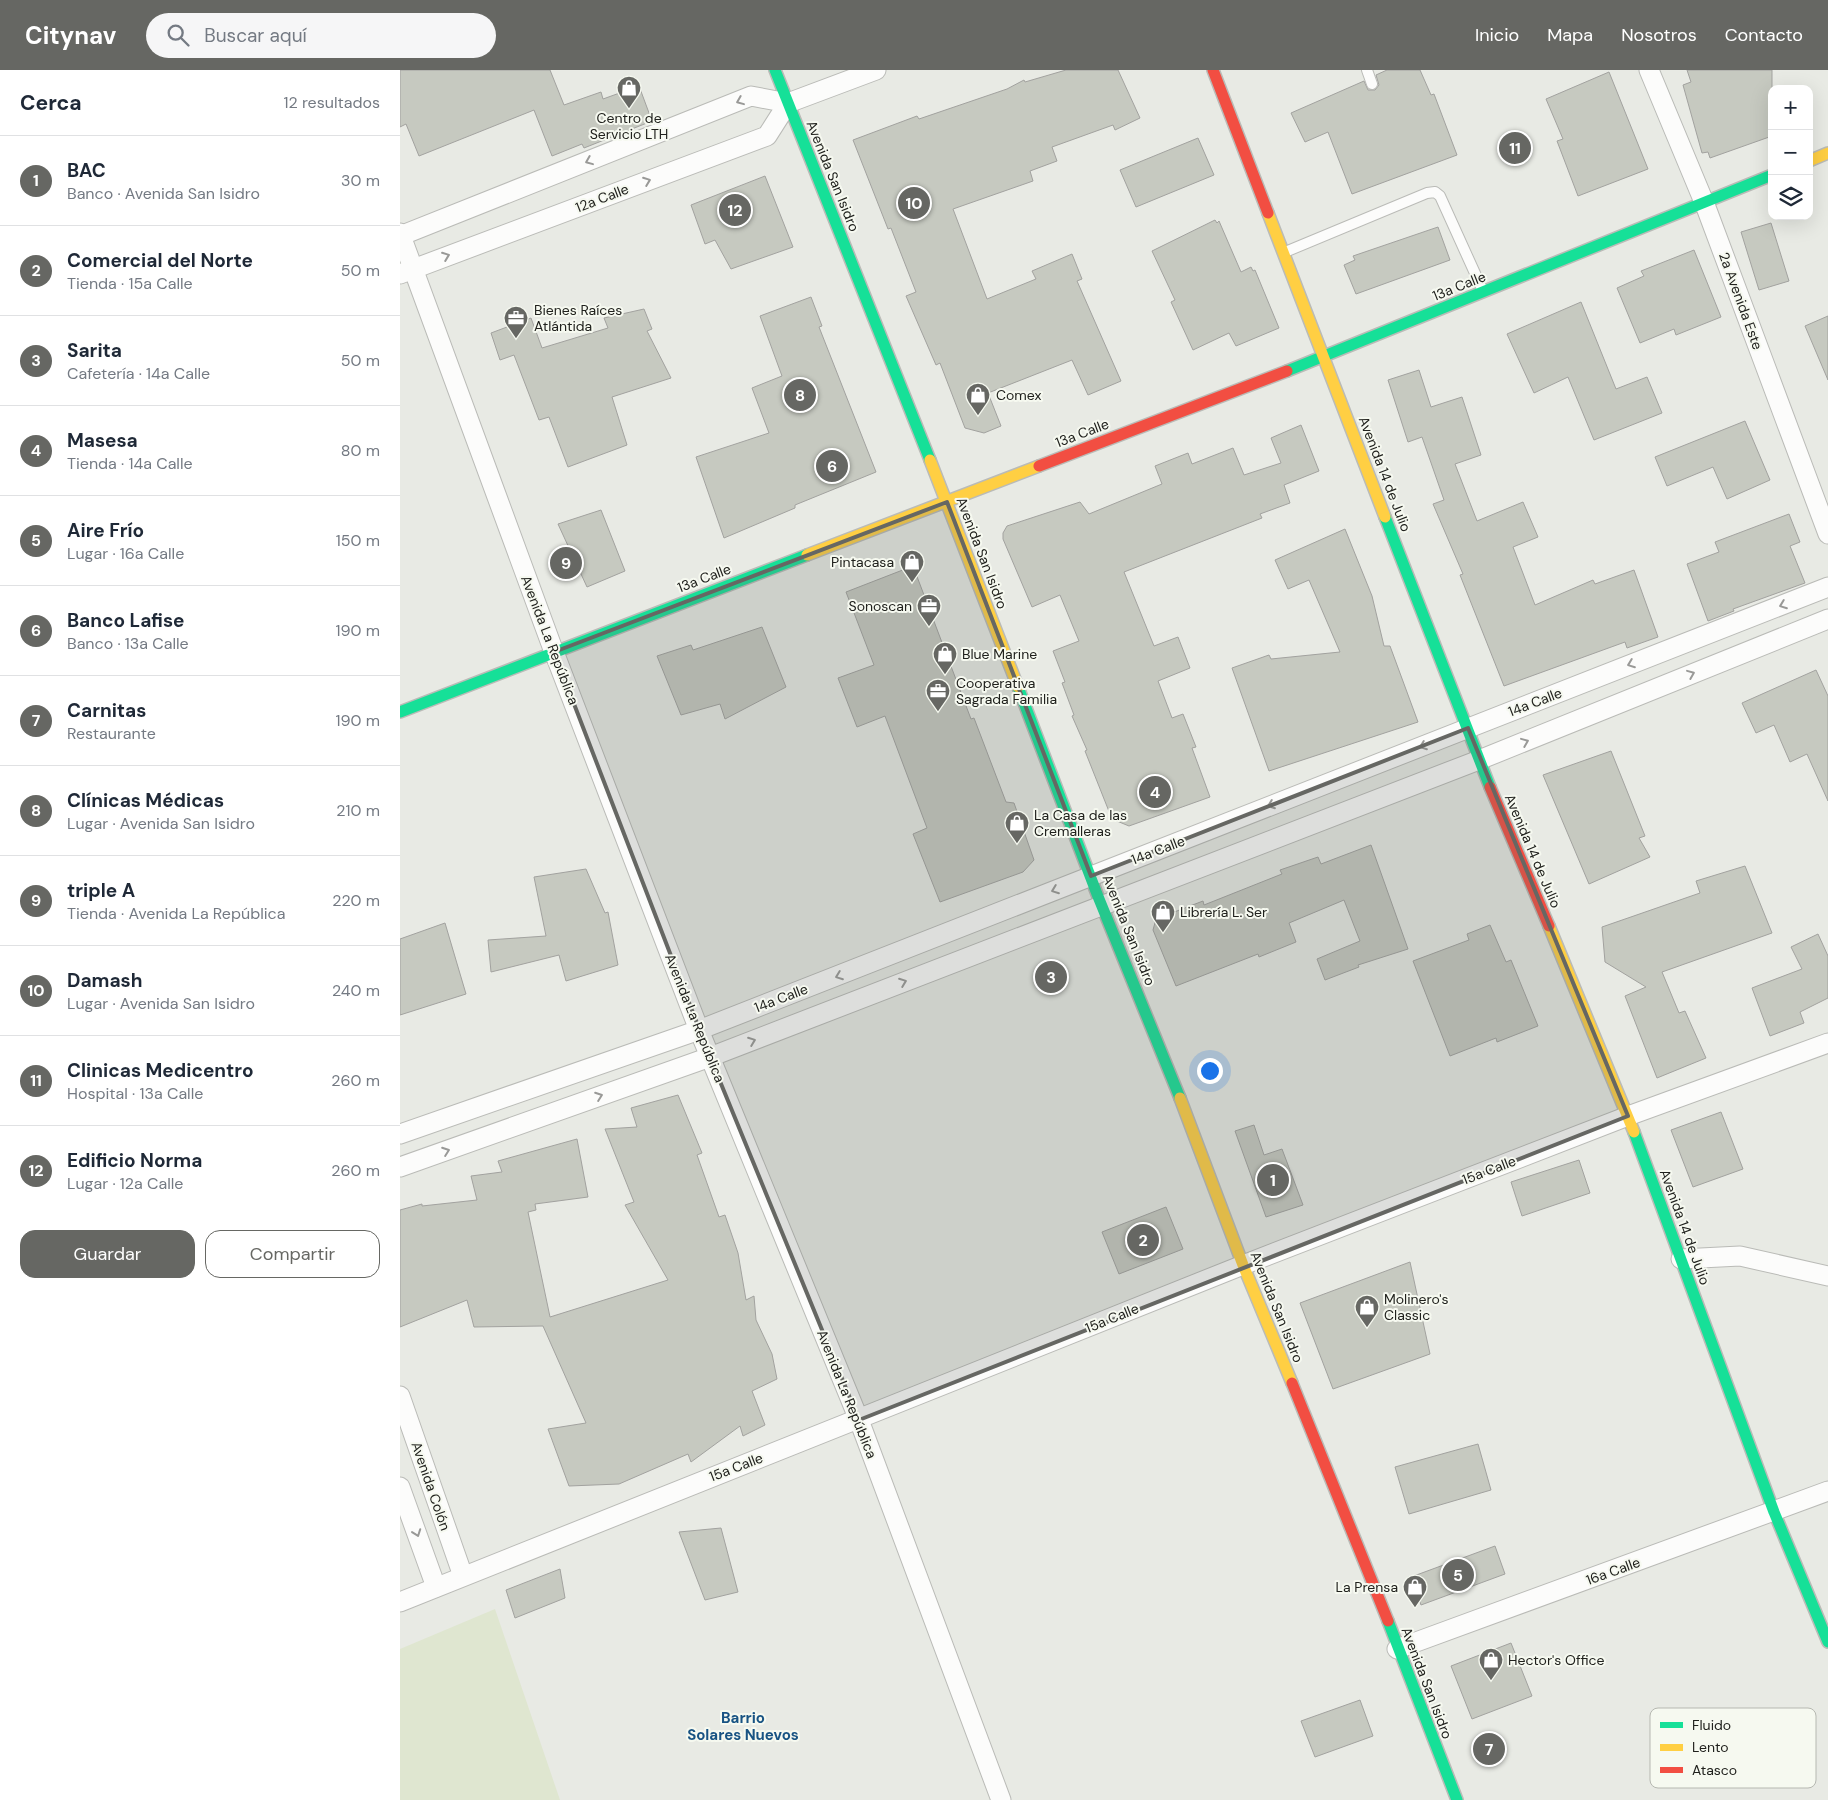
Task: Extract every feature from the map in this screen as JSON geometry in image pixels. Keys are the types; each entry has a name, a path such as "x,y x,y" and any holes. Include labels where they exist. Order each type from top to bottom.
{"street":[{"name":"Avenida San Isidro","path":"775,70 947,502 1102,906 1170,1072 1243,1265 1360,1547 1397,1649 1456,1800"},
{"path":"400,235 751,96 788,103 876,70"},
{"name":"Avenida 14 de Julio","path":"1213,70 1479,760 1628,1116 1774,1512 1828,1642"},
{"name":"2a Avenida Este","path":"1649,70 1704,202 1828,534"},
{"name":"12a Calle","path":"406,271 767,136 788,103"},
{"path":"1813,160 1828,154"},
{"name":"13a Calle","path":"400,712 1323,357 1768,178"},
{"name":"Avenida La República","path":"400,235 406,271 699,1030 859,1420 1001,1800"},
{"name":"14a Calle","path":"400,1134 699,1030 1828,587"},
{"path":"400,1167 710,1057 1479,760 1828,619"},
{"name":"15a Calle","path":"400,1602 1243,1265 1628,1116 1828,1043"},
{"path":"1681,1259 1740,1256 1828,1276"},
{"name":"Avenida Colón","path":"400,1396 463,1576"},
{"name":"Avenida Colón","path":"400,1487 436,1587"},
{"name":"16a Calle","path":"1397,1649 1828,1491"}],"lane":[{"path":"1367,70 1372,84"},
{"path":"1283,252 1427,193 1435,192 1440,196 1483,292"}],"highlighted area":[{"path":"947,502 1091,876 1468,728 1628,1116 859,1420 710,1057 554,652"}],"green space":[{"path":"495,1609 560,1800 400,1800 400,1649"}],"building":[{"path":"400,70 550,70 564,105 601,92 603,99 639,86 652,121 584,148 582,144 552,156 534,110 419,156 406,124 400,127"},
{"path":"1066,70 1118,70 1140,118 1115,130 1113,125 1052,147 1057,161 1030,171 1033,181 953,209 987,299 1036,279 1032,271 1072,254 1082,279 1077,281 1121,381 1088,395 1072,360 988,393 1001,426 984,433 965,428 940,363 936,365 906,296 916,292 891,228 888,229 853,140 917,116 919,119 1007,89 1024,80 1025,82"},
{"path":"1387,70 1420,70 1431,95 1434,94 1457,155 1352,194 1328,132 1305,142 1291,113 1364,81 1368,90 1375,90 1379,85 1376,75"},
{"path":"1687,70 1772,70 1772,85 1768,85 1768,137 1710,158 1708,152 1702,153 1683,85 1691,82"},
{"path":"1609,72 1648,169 1578,196 1557,141 1563,139 1546,99"},
{"path":"1198,138 1214,175 1136,207 1120,170"},
{"path":"765,176 793,247 731,269 715,240 705,244 691,205"},
{"path":"1215,220 1217,223 1219,221 1241,272 1251,267 1253,271 1255,270 1279,328 1236,346 1229,333 1193,350 1171,302 1175,300 1152,251"},
{"path":"1771,223 1789,281 1759,290 1741,232"},
{"path":"1438,227 1450,260 1356,294 1344,265 1355,260 1353,256"},
{"path":"1694,250 1721,317 1676,335 1674,329 1640,343 1617,288 1644,276 1641,271"},
{"path":"811,297 822,326 819,327 876,472 795,505 795,508 724,538 696,457 769,433 752,388 782,376 760,316"},
{"path":"1581,302 1616,389 1647,377 1662,413 1594,440 1568,377 1534,393 1507,334"},
{"path":"644,309 652,329 647,331 671,378 612,397 627,445 568,467 549,417 539,420 514,355 500,360 491,333 531,318 542,348 608,328 604,318"},
{"path":"1828,316 1828,380 1805,326"},
{"path":"1419,370 1431,407 1462,397 1481,455 1455,464 1477,521 1523,502 1538,537 1513,547 1535,605 1593,580 1595,584 1634,570 1658,637 1627,648 1625,642 1504,686 1460,575 1463,574 1433,504 1444,500 1422,437 1408,442 1388,380"},
{"path":"1745,421 1770,480 1727,499 1713,467 1667,486 1655,457"},
{"path":"1301,425 1319,471 1284,485 1290,503 1260,514 1262,518 1124,572 1154,646 1178,637 1190,668 1158,681 1172,718 1183,714 1196,747 1192,748 1210,797 1129,826 1112,819 1085,751 1087,750 1072,716 1074,715 1062,683 1065,682 1053,651 1079,641 1060,595 1032,607 1003,539 1003,533 1007,526 1080,502 1089,514 1162,484 1155,466 1188,453 1192,464 1233,448 1244,475 1281,463 1271,438"},
{"path":"601,510 625,571 587,587 558,524"},
{"path":"1789,514 1800,542 1790,546 1805,583 1733,609 1734,611 1708,621 1687,564 1719,552 1715,542"},
{"path":"1345,529 1372,596 1384,646 1390,646 1418,722 1269,771 1232,668 1269,655 1271,659 1340,652 1309,580 1288,589 1275,560"},
{"path":"913,566 971,719 974,718 1006,802 1014,803 1034,860 1023,872 940,902 913,834 927,828 885,716 857,727 838,678 874,665 846,592"},
{"path":"762,627 786,687 725,719 720,704 681,715 657,656 691,645 693,650"},
{"path":"1816,670 1828,696 1828,801 1807,754 1790,762 1774,725 1756,733 1742,703"},
{"path":"1611,751 1645,836 1639,838 1650,857 1589,884 1543,775"},
{"path":"1371,845 1408,949 1358,965 1359,967 1325,980 1317,959 1360,941 1344,900 1289,923 1296,942 1259,957 1258,954 1176,986 1153,930 1156,919 1203,901 1204,905 1282,874 1280,870 1318,857 1321,864"},
{"path":"1745,866 1772,933 1662,972 1679,1013 1685,1011 1706,1058 1657,1078 1625,996 1646,987 1605,962 1602,927 1700,893 1696,881"},
{"path":"586,869 605,913 608,912 618,965 566,981 559,955 491,972 488,940 546,936 534,877"},
{"path":"445,923 466,994 400,1015 400,939"},
{"path":"1490,925 1506,962 1511,960 1538,1026 1497,1042 1496,1038 1450,1056 1413,961 1469,940 1467,934"},
{"path":"1818,934 1828,956 1828,998 1800,1012 1804,1023 1770,1036 1752,988 1802,969 1791,947"},
{"path":"678,1095 702,1153 697,1155 719,1217 725,1215 738,1253 746,1300 754,1296 756,1320 772,1354 777,1379 752,1391 765,1425 743,1436 740,1426 691,1462 688,1454 619,1484 569,1486 548,1429 586,1423 543,1326 474,1327 467,1300 400,1327 400,1210 422,1204 422,1206 477,1200 471,1176 502,1172 498,1161 577,1139 588,1197 535,1204 536,1210 528,1212 550,1317 668,1280 625,1205 634,1202 605,1129 637,1127 631,1108"},
{"path":"1721,1112 1743,1169 1693,1187 1671,1130"},
{"path":"1254,1125 1264,1155 1282,1149 1303,1205 1266,1217 1235,1131"},
{"path":"1579,1160 1590,1193 1522,1216 1511,1182"},
{"path":"1166,1207 1183,1249 1119,1274 1102,1232"},
{"name":"Molinero's Classic","path":"1410,1262 1430,1354 1333,1389 1300,1303"},
{"path":"1478,1444 1491,1490 1409,1514 1395,1467"},
{"path":"721,1528 738,1592 705,1600 679,1532"},
{"path":"1495,1546 1505,1574 1421,1605 1411,1577"},
{"path":"560,1569 565,1598 515,1618 506,1590"},
{"name":"Hector's Office","path":"1511,1643 1532,1696 1472,1719 1451,1666"},
{"path":"1360,1700 1373,1736 1315,1757 1301,1721"}],"traffic: fast":[{"path":"775,70 930,460"},
{"path":"1287,371 1768,177"},
{"path":"1385,517 1490,787"},
{"path":"400,712 807,555"},
{"path":"1018,687 1097,894 1180,1098"},
{"path":"1634,1132 1774,1512 1828,1642"},
{"path":"1388,1621 1457,1800"}],"traffic: slow":[{"path":"1813,159 1828,153"},
{"path":"1268,213 1385,517"},
{"path":"930,460 1018,687"},
{"path":"807,555 1039,466"},
{"path":"1549,926 1634,1132"},
{"path":"1180,1098 1243,1265 1292,1383"}],"traffic: jam":[{"path":"1213,70 1268,213"},
{"path":"1039,466 1287,371"},
{"path":"1490,787 1549,926"},
{"path":"1292,1383 1388,1621"}],"place":[{"name":"Centro de Servicio LTH","path":"629,109"},
{"name":"Clinicas Medicentro","path":"1515,148"},
{"name":"Damash","path":"914,203"},
{"name":"Edificio Norma","path":"735,210"},
{"name":"Bienes Raíces Atlántida","path":"516,339"},
{"name":"Clínicas Médicas","path":"800,395"},
{"name":"Comex","path":"978,416"},
{"name":"Banco Lafise","path":"832,466"},
{"name":"triple A","path":"566,563"},
{"name":"Pintacasa","path":"912,583"},
{"name":"Sonoscan","path":"929,627"},
{"name":"Blue Marine","path":"945,675"},
{"name":"Cooperativa Sagrada Familia","path":"938,712"},
{"name":"Masesa","path":"1155,792"},
{"name":"La Casa de las Cremalleras","path":"1017,844"},
{"name":"Librería L. Ser","path":"1163,933"},
{"name":"Sarita","path":"1051,977"},
{"name":"BAC","path":"1273,1180"},
{"name":"Comercial del Norte","path":"1143,1240"},
{"name":"Molinero's Classic","path":"1367,1328"},
{"name":"Aire Frío","path":"1458,1575"},
{"name":"La Prensa","path":"1415,1608"},
{"name":"Hector's Office","path":"1491,1681"},
{"name":"Carnitas","path":"1489,1749"}],"district":[{"name":"Barrio Solares Nuevos","path":"743,1726"}]}
